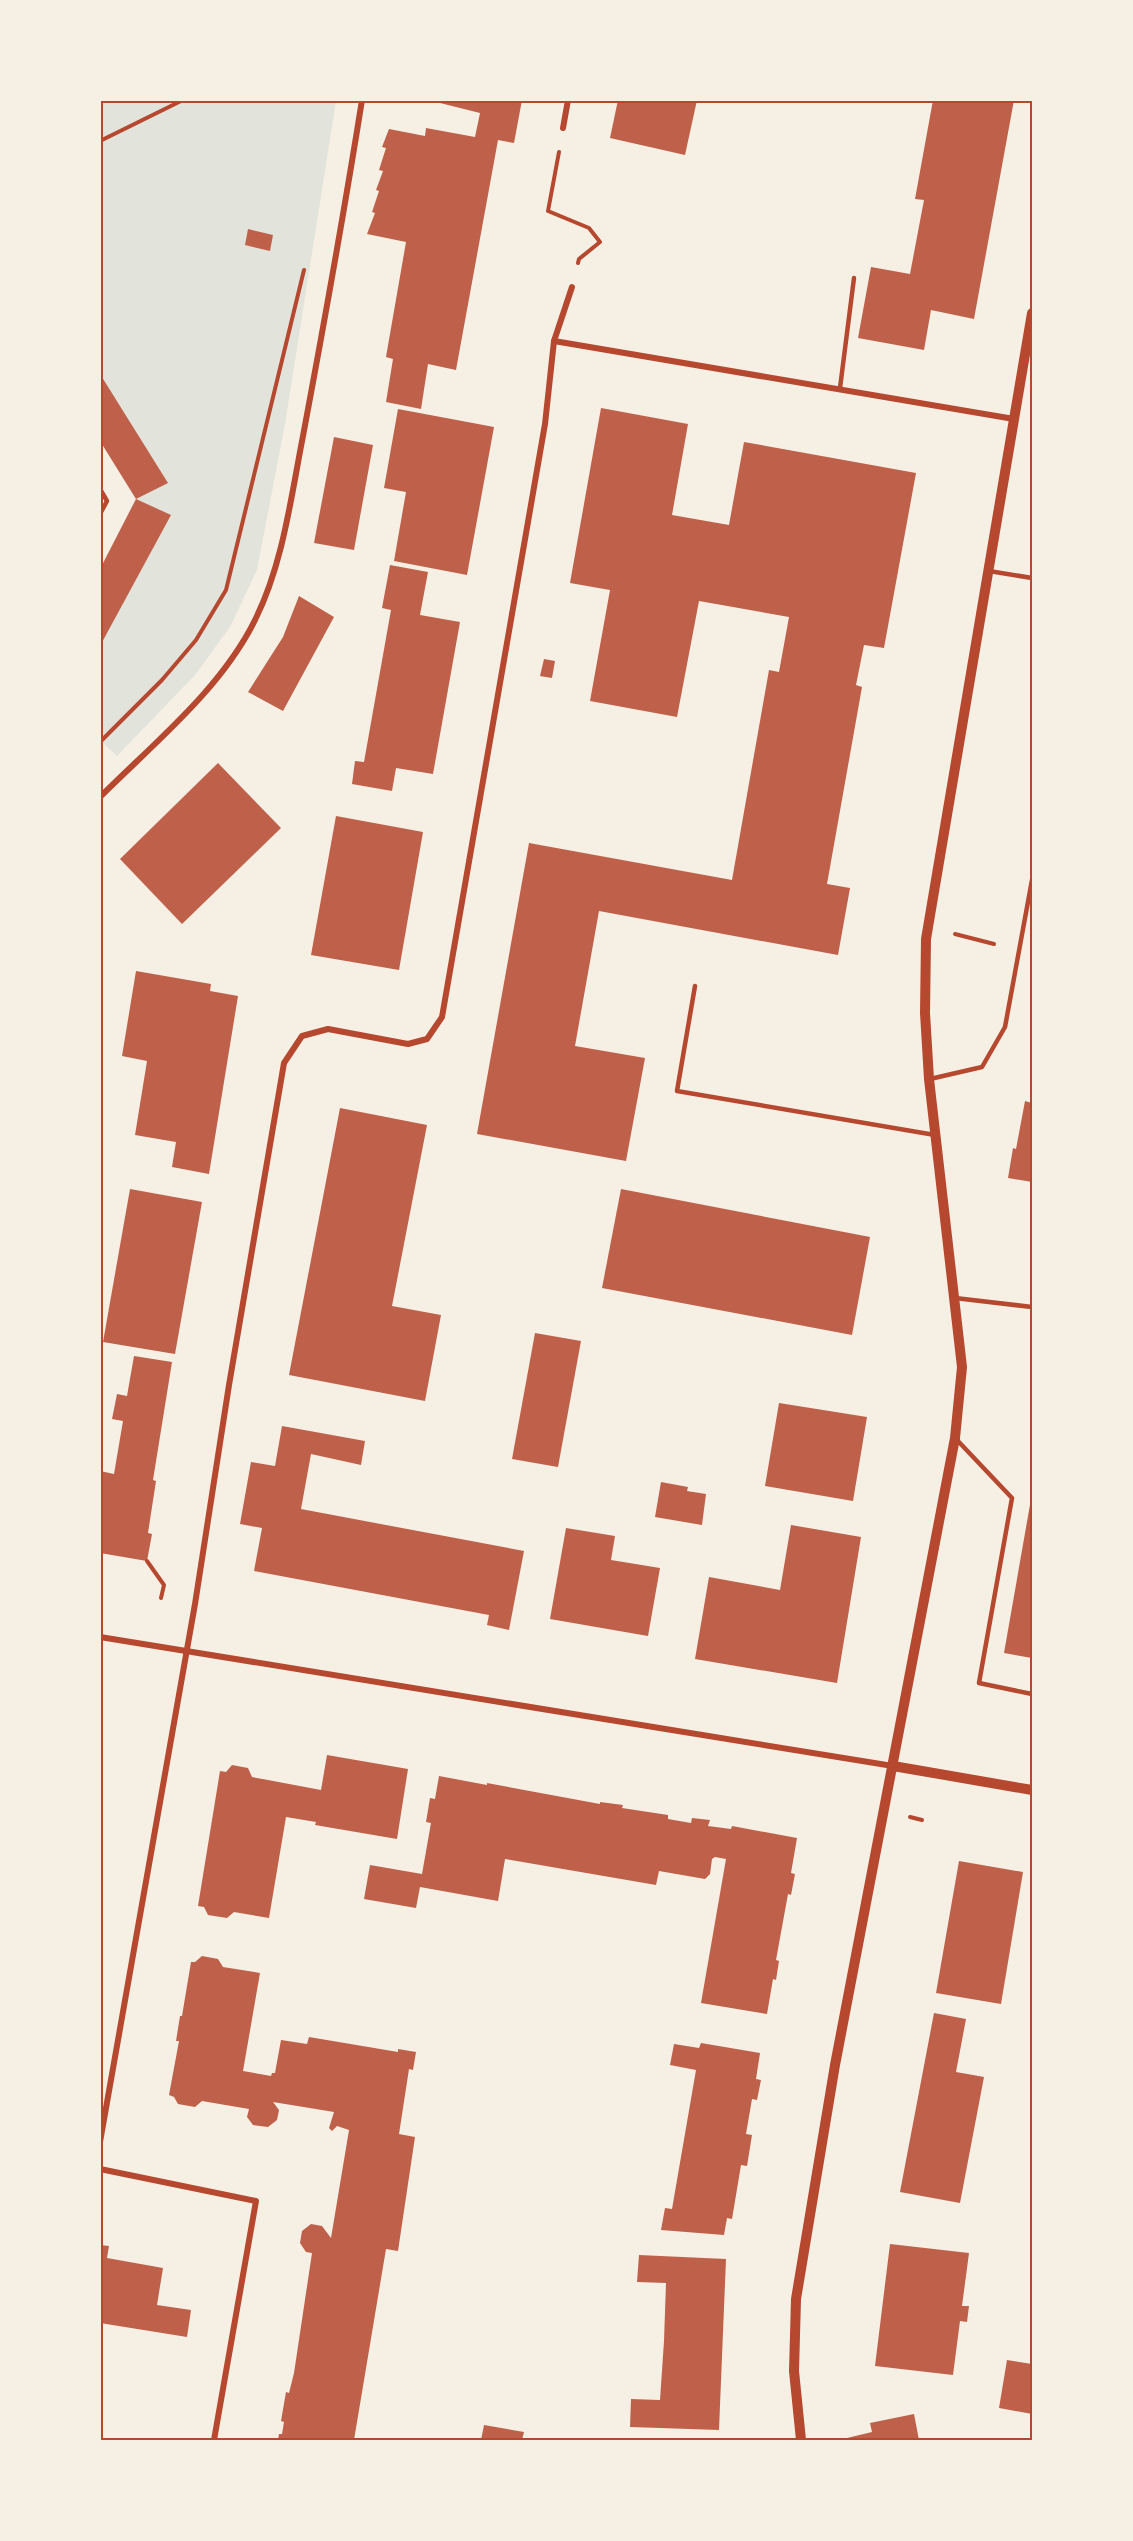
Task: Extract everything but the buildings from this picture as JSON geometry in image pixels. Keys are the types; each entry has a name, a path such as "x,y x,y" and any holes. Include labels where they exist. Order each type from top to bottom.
{"street":[{"path":"100,797 210,687 234,656 255,621 271,583 310,397 362,100"},
{"path":"563,128 568,100"},
{"path":"100,2142 186,1650 284,1063 302,1036 328,1029 408,1044 427,1039 442,1017 545,424 554,341 572,286"},
{"path":"801,2440 794,2371 796,2299 835,2066 955,1438 962,1367 956,1298 934,1135 929,1079 925,1013 928,928 1032,313"},
{"path":"554,341 1014,419"},
{"path":"100,1637 1032,1790"},
{"path":"100,2169 256,2201 214,2440"}],"lane":[{"path":"840,388 854,278"},
{"path":"100,489 107,501 100,514"},
{"path":"989,571 1032,578"},
{"path":"929,1079 982,1067 1005,1027 1032,880"},
{"path":"695,986 677,1091 934,1135"},
{"path":"956,1298 1032,1307"},
{"path":"955,1438 1012,1498 979,1683 1032,1694"}],"path":[{"path":"100,141 183,100"},
{"path":"563,128 548,211 589,228 600,242 579,259 572,286"},
{"path":"100,742 162,680 196,640 226,590 305,268"},
{"path":"928,928 1018,950"},
{"path":"147,1561 164,1585 162,1598"}],"shaded area":[{"path":"101,101 336,101 285,424 257,570 230,627 195,675 117,756 101,741 101,569 136,499 101,441"}]}
